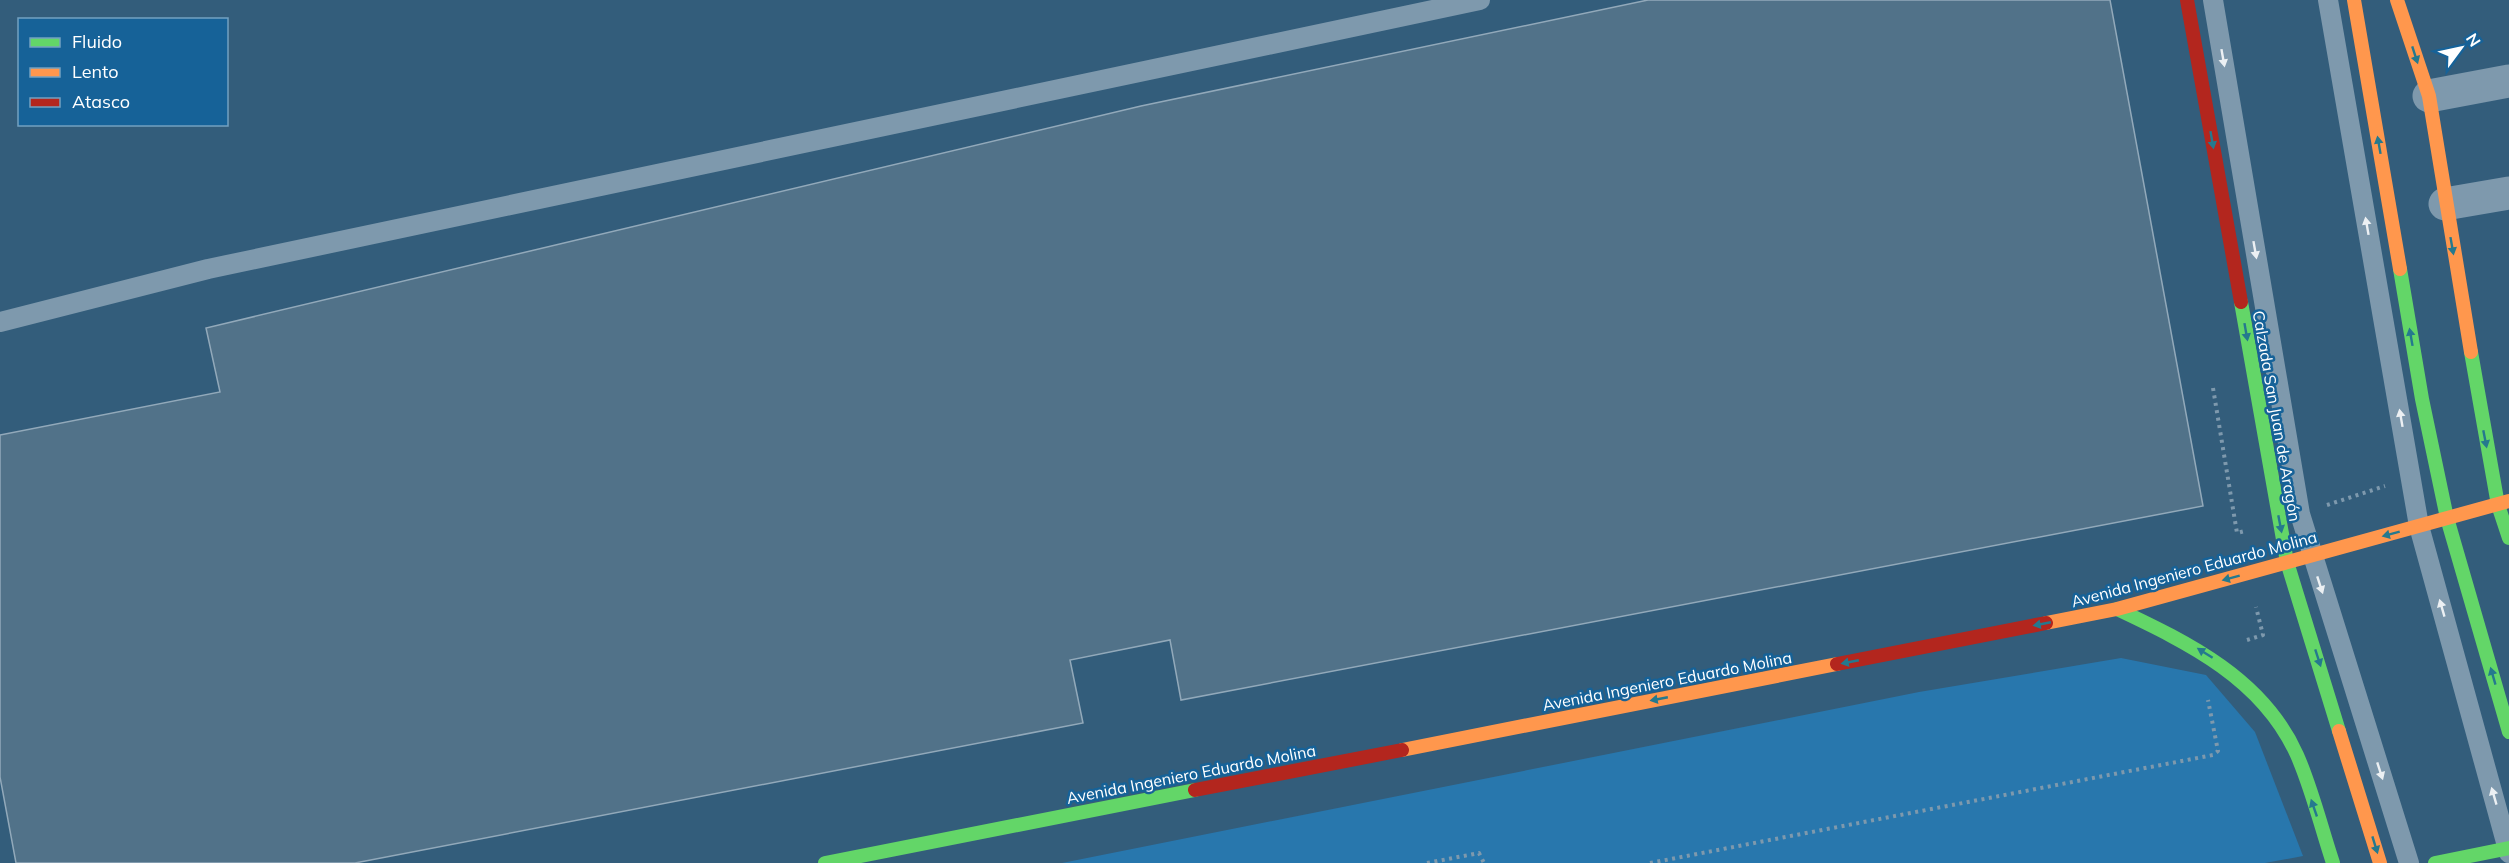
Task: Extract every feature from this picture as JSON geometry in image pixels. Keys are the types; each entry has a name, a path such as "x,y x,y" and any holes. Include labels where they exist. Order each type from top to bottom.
{"main road":[{"name":"Calzada San Juan de Aragón","path":"2187,0 2287,562 2380,863"},
{"path":"2354,0 2422,399 2447,518 2509,732"},
{"path":"2397,0 2429,96 2445,204 2509,538"},
{"name":"Avenida Ingeniero Eduardo Molina","path":"825,863 2117,609 2503,503"},
{"path":"2117,609 2205,652 2251,689 2277,718 2296,753 2333,863"},
{"path":"2435,863 2509,848"}],"street":[{"path":"2429,96 2509,81"},
{"path":"2445,204 2509,193"}],"lane":[{"path":"0,321 208,269 1479,0"},
{"path":"2213,0 2300,514 2311,556 2409,863"},
{"path":"2328,0 2419,526 2509,853"}],"path":[{"path":"2300,514 2376,489"},
{"path":"1650,863 2213,755 2218,751 2207,701 2220,682 2205,652 2263,635 2237,533"},
{"path":"1427,863 1479,853 1484,863"}],"shaded area":[{"path":"2121,658 2206,675 2255,732 2303,856 2265,863 1062,863 1919,692"}],"building":[{"path":"1648,0 2110,0 2203,506 1181,700 1170,640 1070,660 1083,723 355,863 16,863 0,777 0,435 220,392 206,328 1141,106"}],"traffic: fast":[{"path":"2400,269 2422,399 2447,518 2509,732"},
{"path":"2241,302 2287,562 2339,731"},
{"path":"2471,352 2498,505 2509,538"},
{"path":"2117,609 2197,650 2244,684 2265,705 2282,728 2297,755 2333,863"},
{"path":"825,863 1195,790"},
{"path":"2435,863 2509,848"}],"traffic: slow":[{"path":"2354,0 2400,269"},
{"path":"2397,0 2429,96 2471,352"},
{"path":"2046,623 2117,609 2509,501"},
{"path":"1402,750 1837,664"},
{"path":"2339,731 2380,863"}],"traffic: jam":[{"path":"2187,0 2241,302"},
{"path":"1837,664 2046,623"},
{"path":"1195,790 1402,750"}]}
